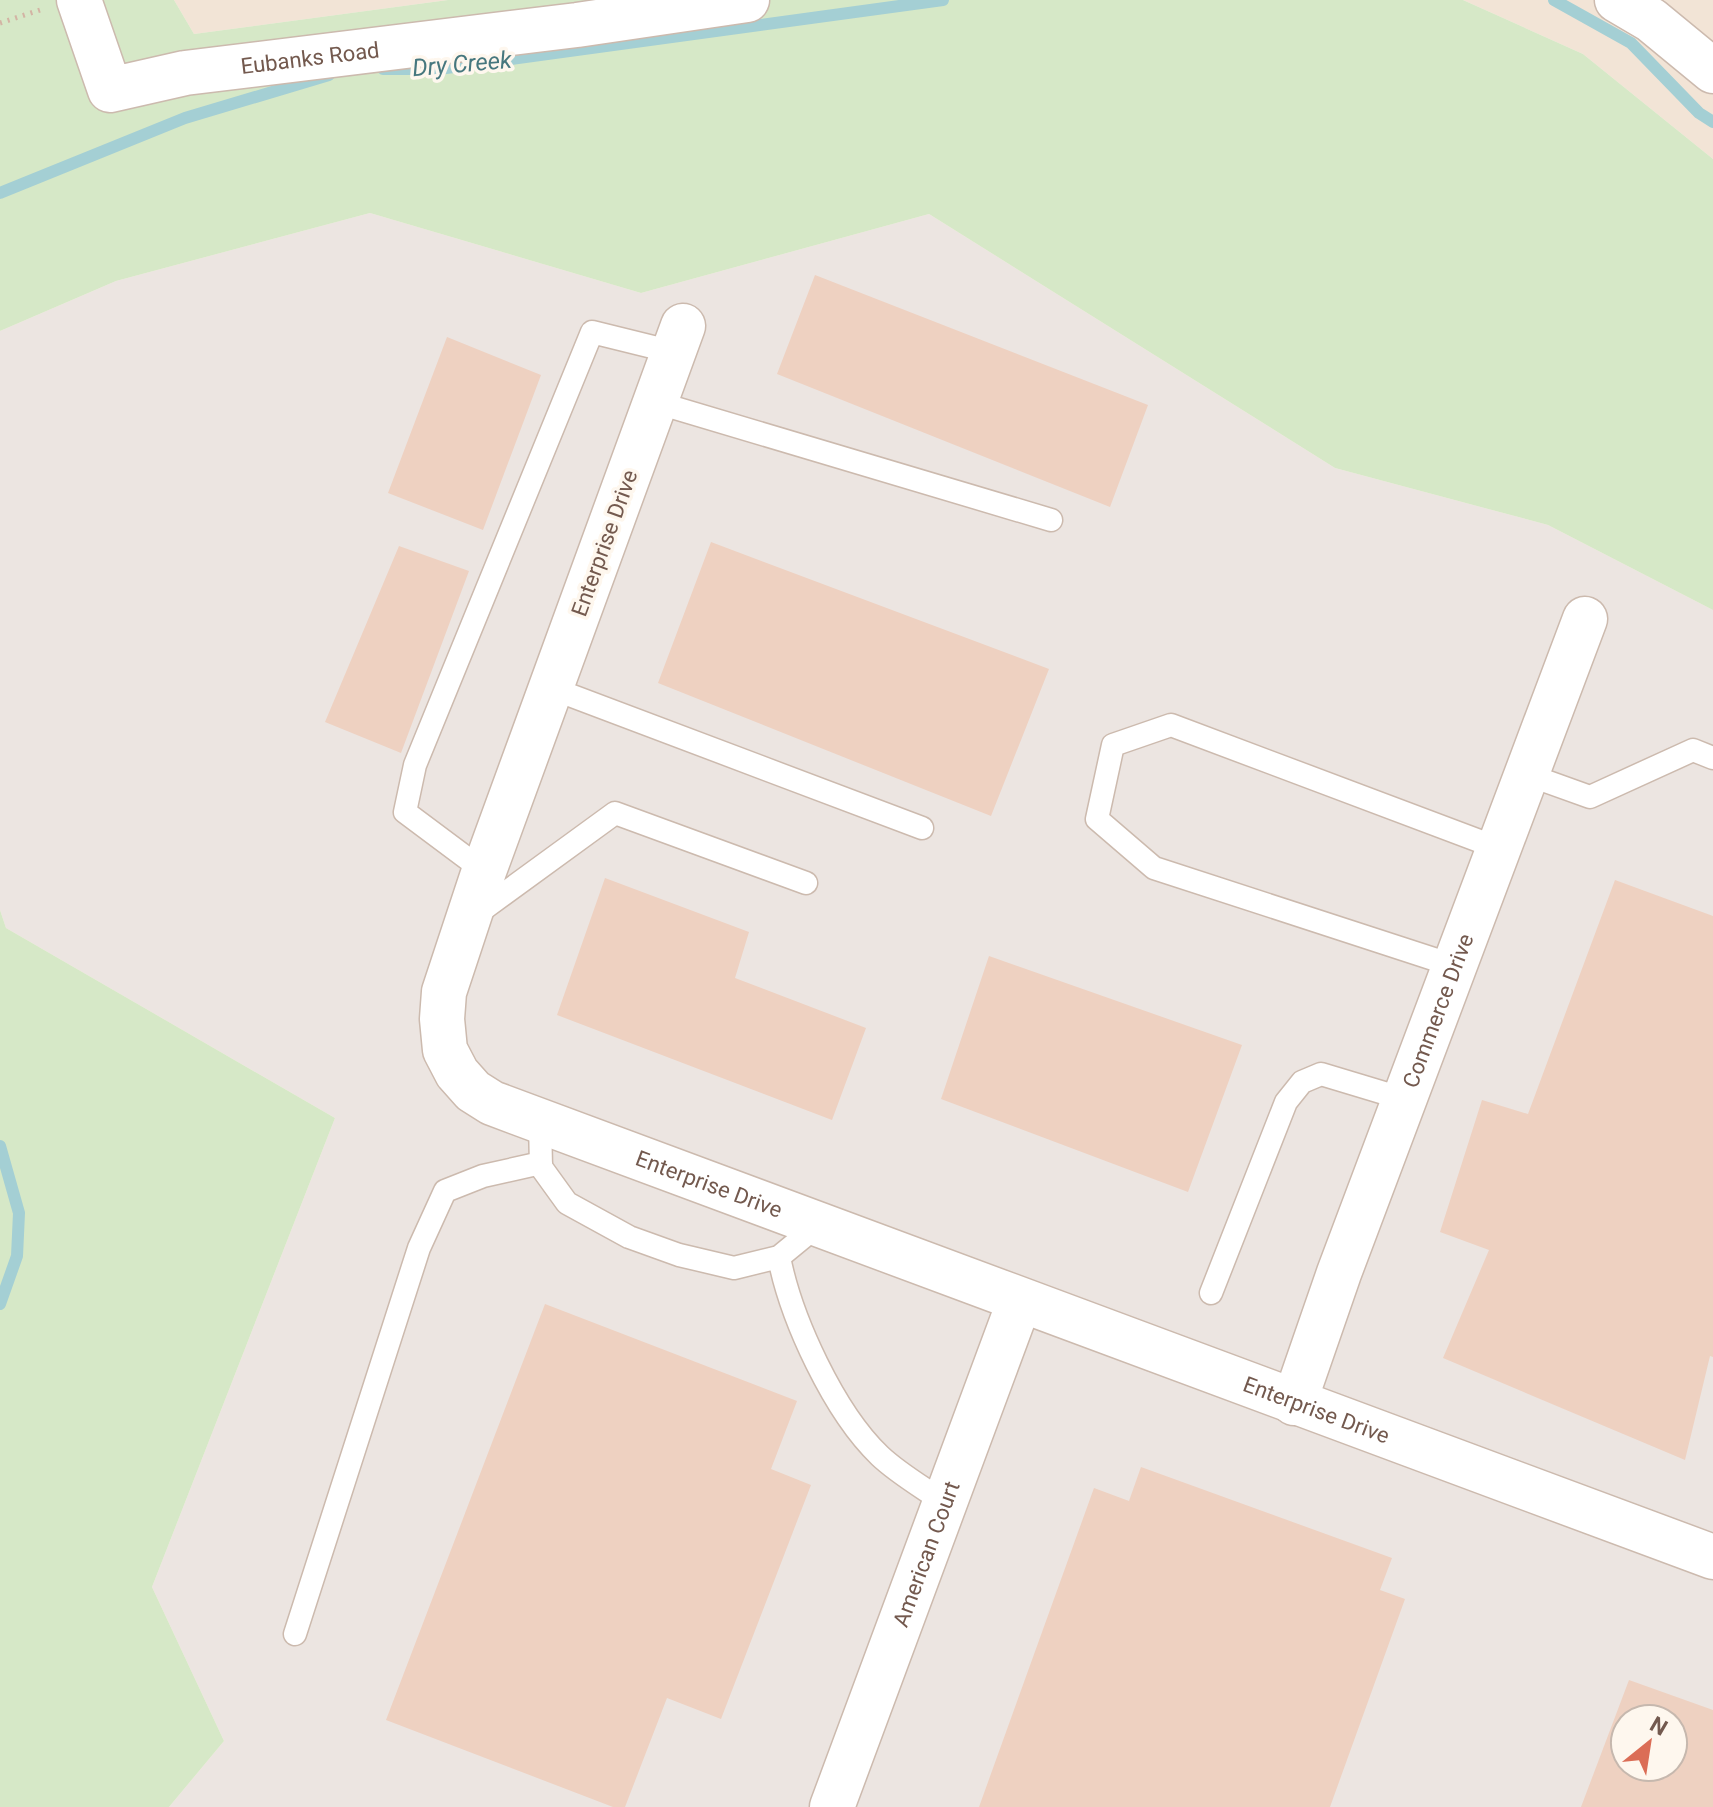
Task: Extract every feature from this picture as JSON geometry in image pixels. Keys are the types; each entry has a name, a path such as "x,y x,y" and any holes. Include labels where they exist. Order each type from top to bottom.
{"street":[{"name":"Eubanks Road","path":"79,0 110,90 185,73 577,25 747,0"},
{"path":"1617,0 1651,20 1713,71"},
{"name":"Enterprise Drive","path":"678,339 484,871 444,992 442,1019 445,1050 457,1073 473,1091 540,1142 818,1225 1713,1557"},
{"name":"Commerce Drive","path":"1294,1403 1404,1099 1585,619"},
{"name":"American Court","path":"832,1807 1020,1300"}],"lane":[{"path":"484,871 405,812 415,765 592,332 678,339"},
{"path":"655,402 1051,520"},
{"path":"551,688 922,828"},
{"path":"1455,966 1154,868 1097,819 1113,745 1171,725 1498,848"},
{"path":"1526,774 1590,797 1693,750 1713,758"},
{"path":"468,920 615,813 806,883"},
{"path":"1211,1293 1286,1102 1302,1082 1321,1074 1404,1099"},
{"path":"295,1634 419,1248 445,1191 483,1176 540,1142 541,1167 567,1203 629,1237 679,1255 734,1268 779,1257 818,1225"},
{"path":"779,1257 798,1323 847,1418 881,1457 945,1503"}],"shaded area":[{"path":"174,0 448,0 194,34"},
{"path":"1463,0 1713,0 1713,159 1583,54"},
{"path":"370,213 641,293 929,214 1335,468 1548,525 1713,610 1713,1807 169,1807 224,1741 152,1587 335,1118 6,928 0,910 0,331 116,281"}],"green space":[{"path":"0,0 174,0 194,34 448,0 1463,0 1583,54 1713,159 1713,610 1548,525 1335,468 929,214 641,293 370,213 116,281 0,331"},
{"path":"0,910 6,928 335,1118 152,1587 224,1741 169,1807 0,1807"}],"building":[{"path":"815,275 1148,405 1110,507 777,374"},
{"path":"447,337 541,375 483,530 388,493"},
{"path":"711,542 1049,669 991,816 658,683"},
{"path":"399,546 469,571 401,753 325,722"},
{"path":"605,878 749,932 735,978 866,1028 832,1120 557,1015"},
{"path":"1615,880 1713,916 1713,1357 1710,1356 1685,1460 1443,1358 1489,1250 1440,1232 1482,1100 1528,1114"},
{"path":"989,956 1242,1045 1188,1192 941,1099"},
{"path":"545,1304 797,1401 771,1469 811,1485 721,1719 667,1698 625,1807 613,1807 386,1720"},
{"path":"1141,1467 1392,1558 1380,1590 1405,1599 1330,1807 979,1807 1094,1488 1129,1501"},
{"path":"1629,1680 1713,1710 1713,1807 1581,1807 1609,1733 1609,1783 1689,1783 1689,1703 1620,1703"}],"waterway":[{"name":"Dry Creek","path":"383,69 439,69 943,0"},
{"name":"Dry Creek","path":"1554,0 1631,43 1699,113 1713,122"},
{"name":"Dry Creek","path":"0,193 185,118 329,75"},
{"name":"Dry Creek","path":"0,1146 19,1213 17,1256 0,1304"}]}
